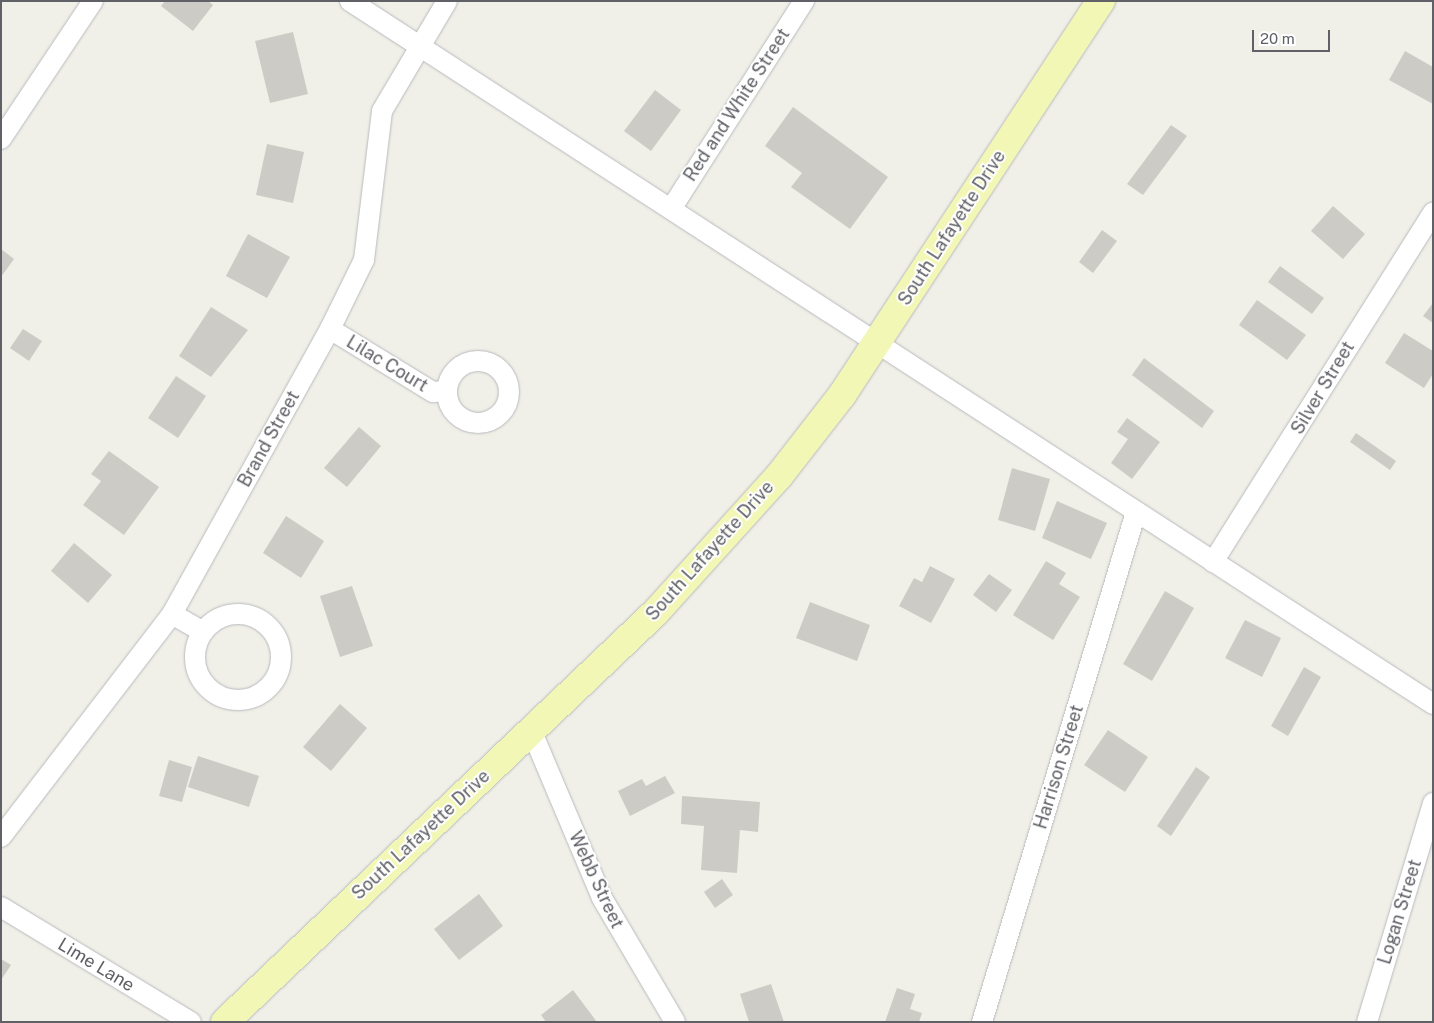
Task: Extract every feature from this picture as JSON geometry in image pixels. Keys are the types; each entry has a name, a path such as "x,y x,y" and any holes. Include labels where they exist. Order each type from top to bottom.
{"main road":[{"name":"South Lafayette Drive","path":"224,1022 532,732 714,550 790,461 876,343 1101,1"}],"street":[{"path":"1,139 93,1"},
{"path":"350,1 1433,704"},
{"name":"Brand Street","path":"1,837 172,614 330,329 364,260 382,112 418,45 447,1"},
{"name":"Red and White Street","path":"671,208 804,1"},
{"name":"Silver Street","path":"1213,562 1433,213"},
{"name":"Lilac Court","path":"330,329 433,392 446,391"},
{"name":"Harrison Street","path":"982,1022 1136,512"},
{"path":"172,614 203,632"},
{"path":"238,614 255,617 270,628 281,655 279,672 270,686 257,697 243,700 213,692 196,666 197,644 203,632 223,617 238,614"},
{"name":"Webb Street","path":"532,732 602,898 675,1022"},
{"name":"Logan Street","path":"1367,1022 1433,803"},
{"name":"Lime Lane","path":"1,907 191,1022"}],"building":[{"path":"165,1 208,1 213,5 193,31 161,6"},
{"path":"293,32 308,94 270,103 255,41"},
{"path":"1405,51 1433,67 1433,104 1389,80"},
{"path":"655,90 681,110 651,151 624,131"},
{"path":"793,107 888,177 850,229 791,187 802,173 765,146"},
{"path":"1171,125 1187,136 1143,195 1127,184"},
{"path":"267,144 304,152 293,203 256,195"},
{"path":"1333,206 1365,234 1343,259 1311,231"},
{"path":"1102,230 1117,241 1093,273 1079,262"},
{"path":"248,234 290,257 267,298 226,276"},
{"path":"1,249 14,259 1,277"},
{"path":"1280,266 1324,298 1312,314 1268,282"},
{"path":"1257,300 1306,335 1287,360 1239,325"},
{"path":"1433,303 1433,323 1423,316"},
{"path":"211,307 248,330 211,377 179,356"},
{"path":"23,329 42,341 29,361 10,348"},
{"path":"1404,333 1433,351 1433,374 1424,388 1385,363"},
{"path":"1144,358 1214,411 1202,428 1132,375"},
{"path":"176,376 206,396 178,438 148,418"},
{"path":"1127,418 1160,442 1132,479 1111,463 1128,439 1117,432"},
{"path":"359,427 381,446 347,487 324,468"},
{"path":"1356,433 1396,461 1390,470 1350,442"},
{"path":"109,451 159,487 124,535 83,505 101,481 91,474"},
{"path":"1012,468 1050,479 1035,531 998,520"},
{"path":"1057,501 1107,523 1091,559 1042,538"},
{"path":"286,516 324,541 301,578 263,553"},
{"path":"74,543 112,575 88,603 51,571"},
{"path":"1046,561 1066,573 1059,584 1080,597 1053,640 1013,615"},
{"path":"930,566 955,579 931,623 899,606 914,578 922,582"},
{"path":"989,574 1012,590 996,612 973,595"},
{"path":"352,586 373,646 340,657 320,596"},
{"path":"1165,591 1194,608 1152,681 1123,664"},
{"path":"810,602 870,625 857,661 796,638"},
{"path":"1245,620 1281,638 1262,677 1225,658"},
{"path":"1304,667 1321,677 1288,736 1271,726"},
{"path":"340,704 367,728 331,771 303,747"},
{"path":"1108,730 1148,757 1125,792 1084,765"},
{"path":"198,756 259,776 249,807 188,787"},
{"path":"169,760 192,767 182,802 159,796"},
{"path":"1196,767 1210,777 1171,836 1157,826"},
{"path":"665,776 675,793 630,816 618,791 642,779 646,786"},
{"path":"682,796 760,802 758,832 740,830 737,873 701,870 704,826 681,824"},
{"path":"722,879 733,895 715,908 704,892"},
{"path":"479,894 503,926 459,960 434,929"},
{"path":"1,959 11,965 1,980"},
{"path":"771,984 784,1022 749,1022 740,994"},
{"path":"897,988 915,994 910,1009 922,1013 919,1022 885,1022"},
{"path":"573,990 597,1022 546,1022 541,1015"}]}
